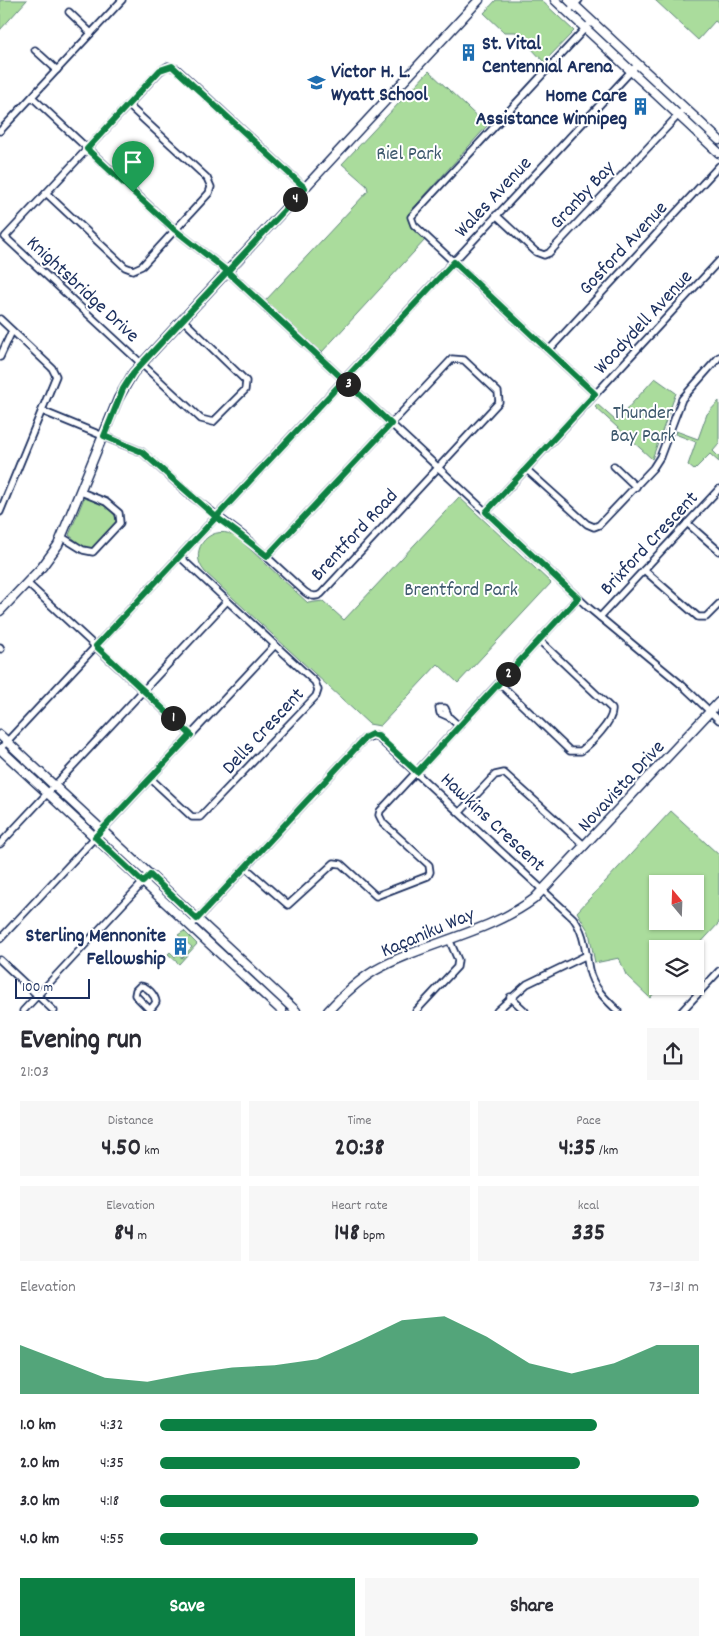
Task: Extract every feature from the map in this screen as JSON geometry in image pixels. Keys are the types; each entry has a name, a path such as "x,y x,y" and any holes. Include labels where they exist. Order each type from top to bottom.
{"street":[{"path":"0,131 122,0"},
{"path":"0,611 49,559 62,537 123,389 142,364 479,0"},
{"path":"555,0 719,153"},
{"path":"568,12 574,2 719,140"},
{"path":"69,12 91,33"},
{"path":"592,21 412,214 414,225 595,394"},
{"path":"35,50 57,70"},
{"name":"Wales Avenue","path":"2,747 638,64"},
{"name":"Knightsbridge Drive","path":"183,320 246,381 245,390 218,419 210,423 201,419 5,237 163,68 175,67 305,188"},
{"path":"32,97 175,230 228,272 578,598 719,720"},
{"path":"46,193 129,270 140,268 209,193 211,184 128,105"},
{"path":"676,114 683,107"},
{"name":"Granby Bay","path":"496,215 536,252 544,255 549,253 676,114"},
{"name":"Gosford Avenue","path":"549,350 719,166"},
{"path":"0,242 5,237"},
{"name":"Woodydell Avenue","path":"486,512 719,261"},
{"path":"713,268 719,274"},
{"path":"0,319 56,374 0,512"},
{"path":"0,357 12,331"},
{"name":"Brentford Road","path":"42,411 142,452 216,517 238,531 309,595 319,595 499,402 498,392 461,358 452,359 267,556"},
{"path":"526,469 584,522 592,526 601,524 653,468 660,457 682,398 719,358"},
{"path":"614,466 636,487"},
{"name":"Brixford Crescent","path":"600,617 719,489"},
{"path":"62,537 83,550 92,552 120,523 119,513 109,504 81,492"},
{"path":"687,523 719,552"},
{"name":"Dells Crescent","path":"150,778 190,815 197,818 205,815 318,694 315,682 179,556"},
{"path":"644,570 698,617 706,617 719,604"},
{"path":"27,583 191,735"},
{"path":"245,868 288,905 294,902 334,863 341,864 376,896 428,876 430,872 429,865 383,823 380,815 383,808 578,598"},
{"path":"0,844 227,601"},
{"path":"499,684 570,751 581,751 611,720 612,709 539,640"},
{"path":"0,940 275,645"},
{"name":"Novavista Drive","path":"544,890 719,702"},
{"path":"449,717 459,726"},
{"name":"Hawkins Crescent","path":"190,926 366,737 372,734 378,736 576,922 584,938 589,970 598,990 618,1011"},
{"path":"0,735 2,747 48,793 150,875 296,1011"},
{"path":"2,747 54,786 143,882 282,1011"},
{"path":"460,812 496,775 504,772 585,846"},
{"path":"23,1011 150,875"},
{"name":"Kaçaniku Way","path":"328,1011 352,986 376,970 516,911 544,890"},
{"path":"416,1011 457,967 458,960 450,940"},
{"path":"497,1011 510,997 530,982 586,955"},
{"path":"0,960 54,1011"},
{"path":"682,1011 719,971"},
{"path":"510,997 525,1011"}],"green space":[{"path":"0,0 27,0 0,30"},
{"path":"496,0 541,0 574,31 544,62 516,32 504,32 484,13"},
{"path":"655,0 719,0 719,24 715,21 698,40"},
{"name":"Riel Park","path":"429,71 487,126 409,213 409,222 425,240 322,352 319,352 265,301 368,191 367,186 342,164"},
{"name":"Thunder Bay Park","path":"655,378 676,393 652,459 595,407 597,404 616,421"},
{"path":"719,401 719,444 713,451 719,457 719,462 710,454 694,470 688,465 696,442 675,434 676,431 698,439 707,414"},
{"name":"Brentford Park","path":"459,497 551,583 458,683 438,664 380,726 369,724 205,572 200,563 198,554 200,546 205,540 220,532 229,533 238,538 308,603 323,601 344,620"},
{"path":"84,498 94,499 109,508 116,517 117,522 91,549 85,548 69,535"},
{"path":"671,811 719,855 719,923 703,940 649,940 649,995 652,995 650,998 626,975 619,958 595,963 589,932 577,912"},
{"path":"184,931 197,944 179,964 168,954 170,952 175,957 178,955 182,958 192,947 178,935"}],"place":[{"name":"St. Vital Centennial Arena","path":"468,53"},
{"name":"Victor H. L. Wyatt School","path":"317,82"},
{"name":"Home Care Assistance Winnipeg","path":"641,106"},
{"name":"Sterling Mennonite Fellowship","path":"180,946"}],"route":[{"path":"133,192 87,149 160,70 172,66 305,188 228,272 133,373 123,389 104,436 142,452 216,517 238,531 267,556 391,424 344,380 454,262 595,394 486,512 578,598 417,772 378,736 372,734 366,737 197,919 150,875 143,882 95,837 191,735 96,646 216,517 344,380 320,358 228,272 227,271 175,230 133,192"}]}
